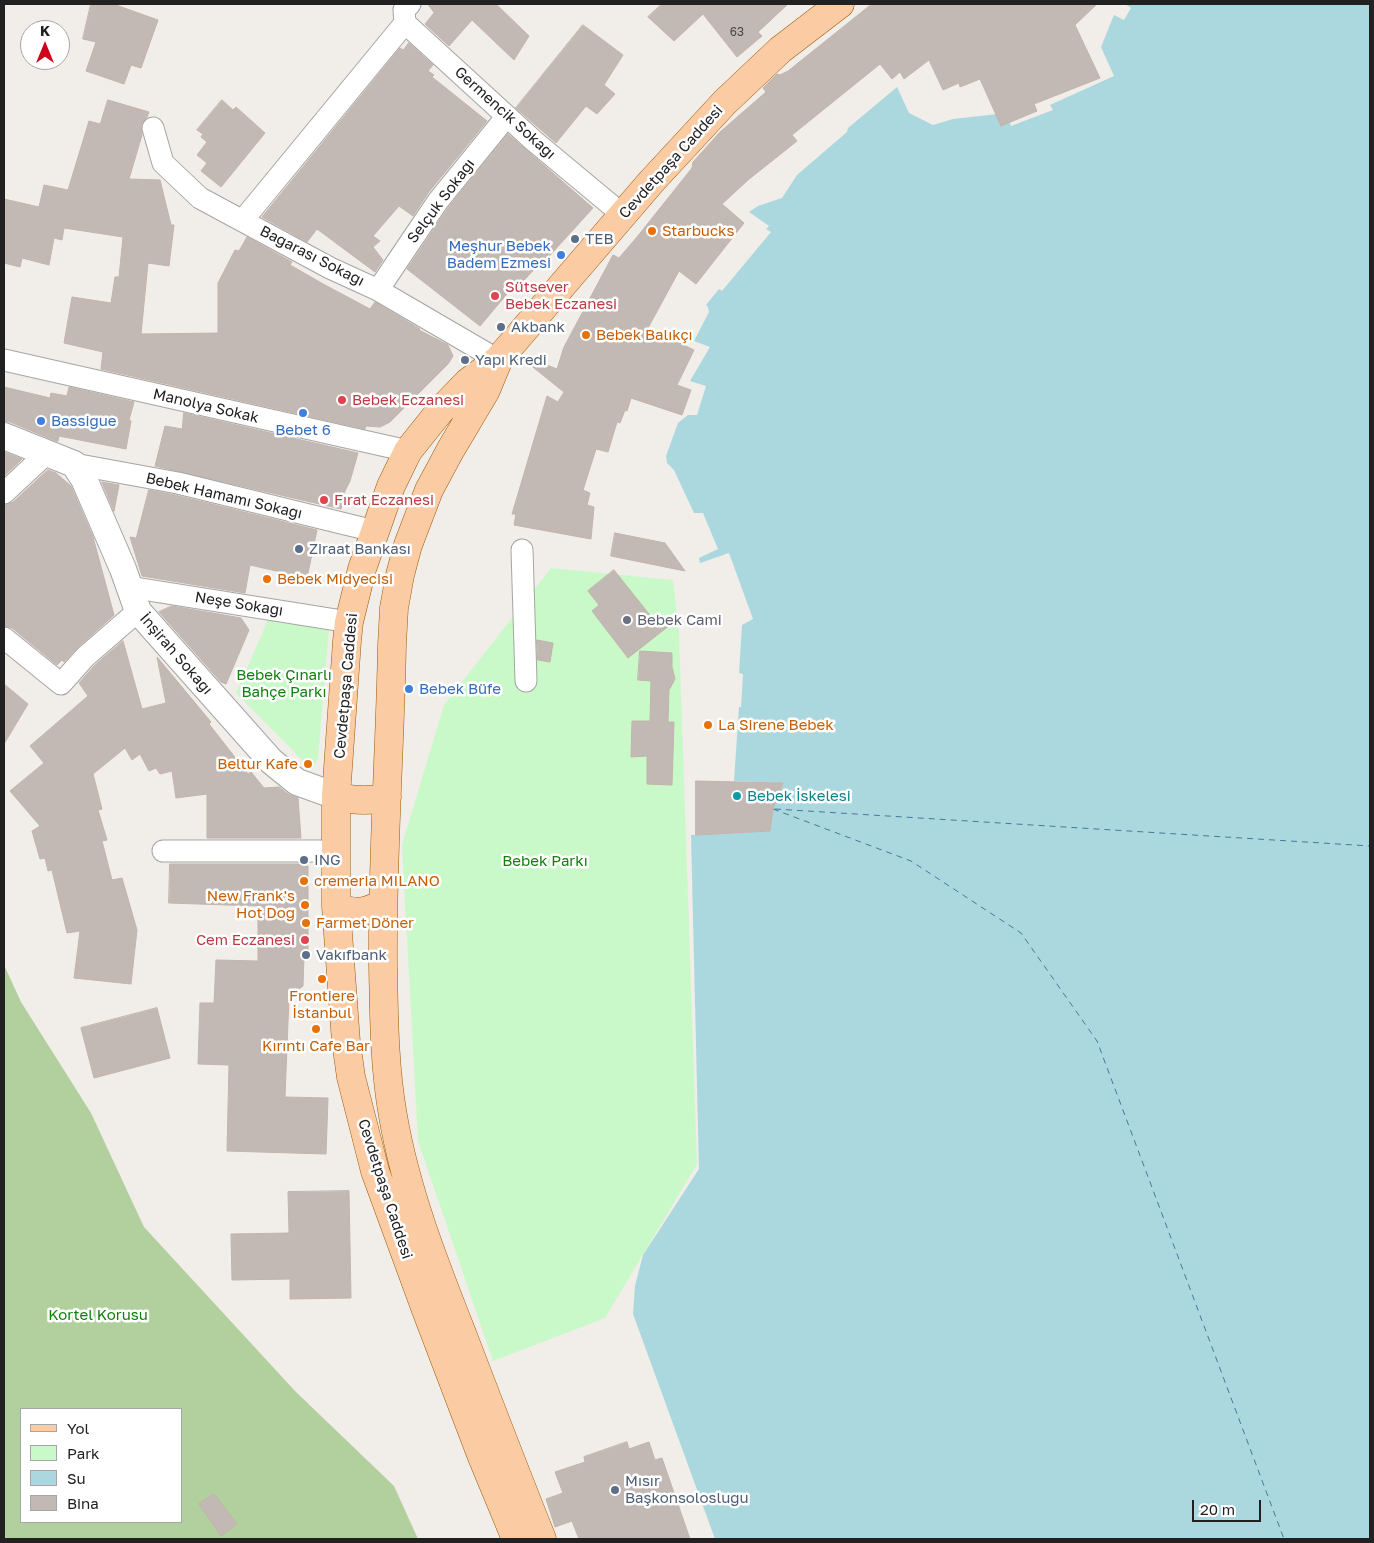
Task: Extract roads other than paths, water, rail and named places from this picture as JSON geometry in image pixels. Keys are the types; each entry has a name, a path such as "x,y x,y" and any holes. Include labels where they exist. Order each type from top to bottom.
{"main road":[{"name":"Cevdetpaşa Caddesi","path":"516,1539 482,1457 375,1171 355,1094 346,1042 336,906 336,796 348,632 362,569 374,531 391,486 408,451 446,405 468,382 498,360 669,161 724,102 780,50 840,4"},
{"name":"Cevdetpaşa Caddesi","path":"498,360 486,390 451,449 430,490 408,545 395,600 383,903 384,1001 387,1076 393,1118 402,1157 418,1211 450,1303 542,1539"},
{"path":"374,531 396,538 408,545"},
{"path":"348,632 381,634 392,644"},
{"path":"336,796 353,800 374,801 387,797"},
{"path":"336,906 357,913 370,911 383,903"}],"street":[{"name":"Germencik Sokağı","path":"407,13 507,116 623,215"},
{"path":"243,220 407,13"},
{"name":"Selçuk Sokağı","path":"378,290 438,201 507,116"},
{"name":"Bağarası Sokağı","path":"153,128 163,164 200,198 330,268 378,290 498,360"},
{"name":"Manolya Sokak","path":"4,360 408,451"},
{"path":"4,436 74,464"},
{"path":"4,493 47,454"},
{"name":"Bebek Hamamı Sokağı","path":"74,464 178,483 374,531"},
{"name":"İnşirah Sokağı","path":"74,464 84,479 123,569 138,611 271,761 297,782 336,796"},
{"path":"522,550 526,681"},
{"name":"Neşe Sokağı","path":"130,587 348,632"},
{"path":"4,638 60,684 85,657 138,611"},
{"path":"163,851 336,852"}],"water":[{"path":"1125,4 1370,4 1370,1539 715,1539 633,1314 635,1286 643,1255 699,1169 691,835 770,831 773,809 783,783 734,781 743,674 739,673 742,625 753,619 729,553 700,563 699,558 718,549 703,513 694,513 674,470 667,463 666,456 678,423 688,415 697,415 706,386 690,381 710,347 694,341 709,312 706,305 719,289 722,291 771,232 766,229 769,226 749,212 758,206 782,198 797,175 847,132 848,128 897,87 909,113 933,125 953,119 1007,113 1011,126 1053,110 1050,105 1114,76 1101,47 1114,15 1124,20 1131,8"}],"place":[{"name":"Starbucks","path":"652,231"},
{"name":"TEB","path":"575,239"},
{"name":"Meşhur Bebek Badem Ezmesi","path":"561,255"},
{"name":"Sütsever Bebek Eczanesi","path":"495,296"},
{"name":"Akbank","path":"501,327"},
{"name":"Bebek Balıkçı","path":"586,335"},
{"name":"Yapı Kredi","path":"465,360"},
{"name":"Bebek Eczanesi","path":"342,400"},
{"name":"Bebet 6","path":"303,413"},
{"name":"Bassigue","path":"41,421"},
{"name":"Fırat Eczanesi","path":"324,500"},
{"name":"Ziraat Bankası","path":"299,549"},
{"name":"Bebek Midyecisi","path":"267,579"},
{"name":"Bebek Cami","path":"627,620"},
{"name":"Bebek Büfe","path":"409,689"},
{"name":"La Sirene Bebek","path":"708,725"},
{"name":"Beltur Kafe","path":"308,764"},
{"name":"Bebek İskelesi","path":"737,796"},
{"name":"ING","path":"304,860"},
{"name":"cremeria MILANO","path":"304,881"},
{"name":"New Frank's Hot Dog","path":"305,905"},
{"name":"Farmet Döner","path":"306,923"},
{"name":"Cem Eczanesi","path":"305,940"},
{"name":"Vakıfbank","path":"306,955"},
{"name":"Frontiere İstanbul","path":"322,979"},
{"name":"Kırıntı Cafe Bar","path":"316,1029"},
{"name":"Mısır Başkonsolosluğu","path":"615,1490"}],"park label":[{"name":"Bebek Çınarlı Bahçe Parkı","path":"284,684"},
{"name":"Bebek Parkı","path":"545,861"},
{"name":"Kortel Korusu","path":"98,1315"}]}
